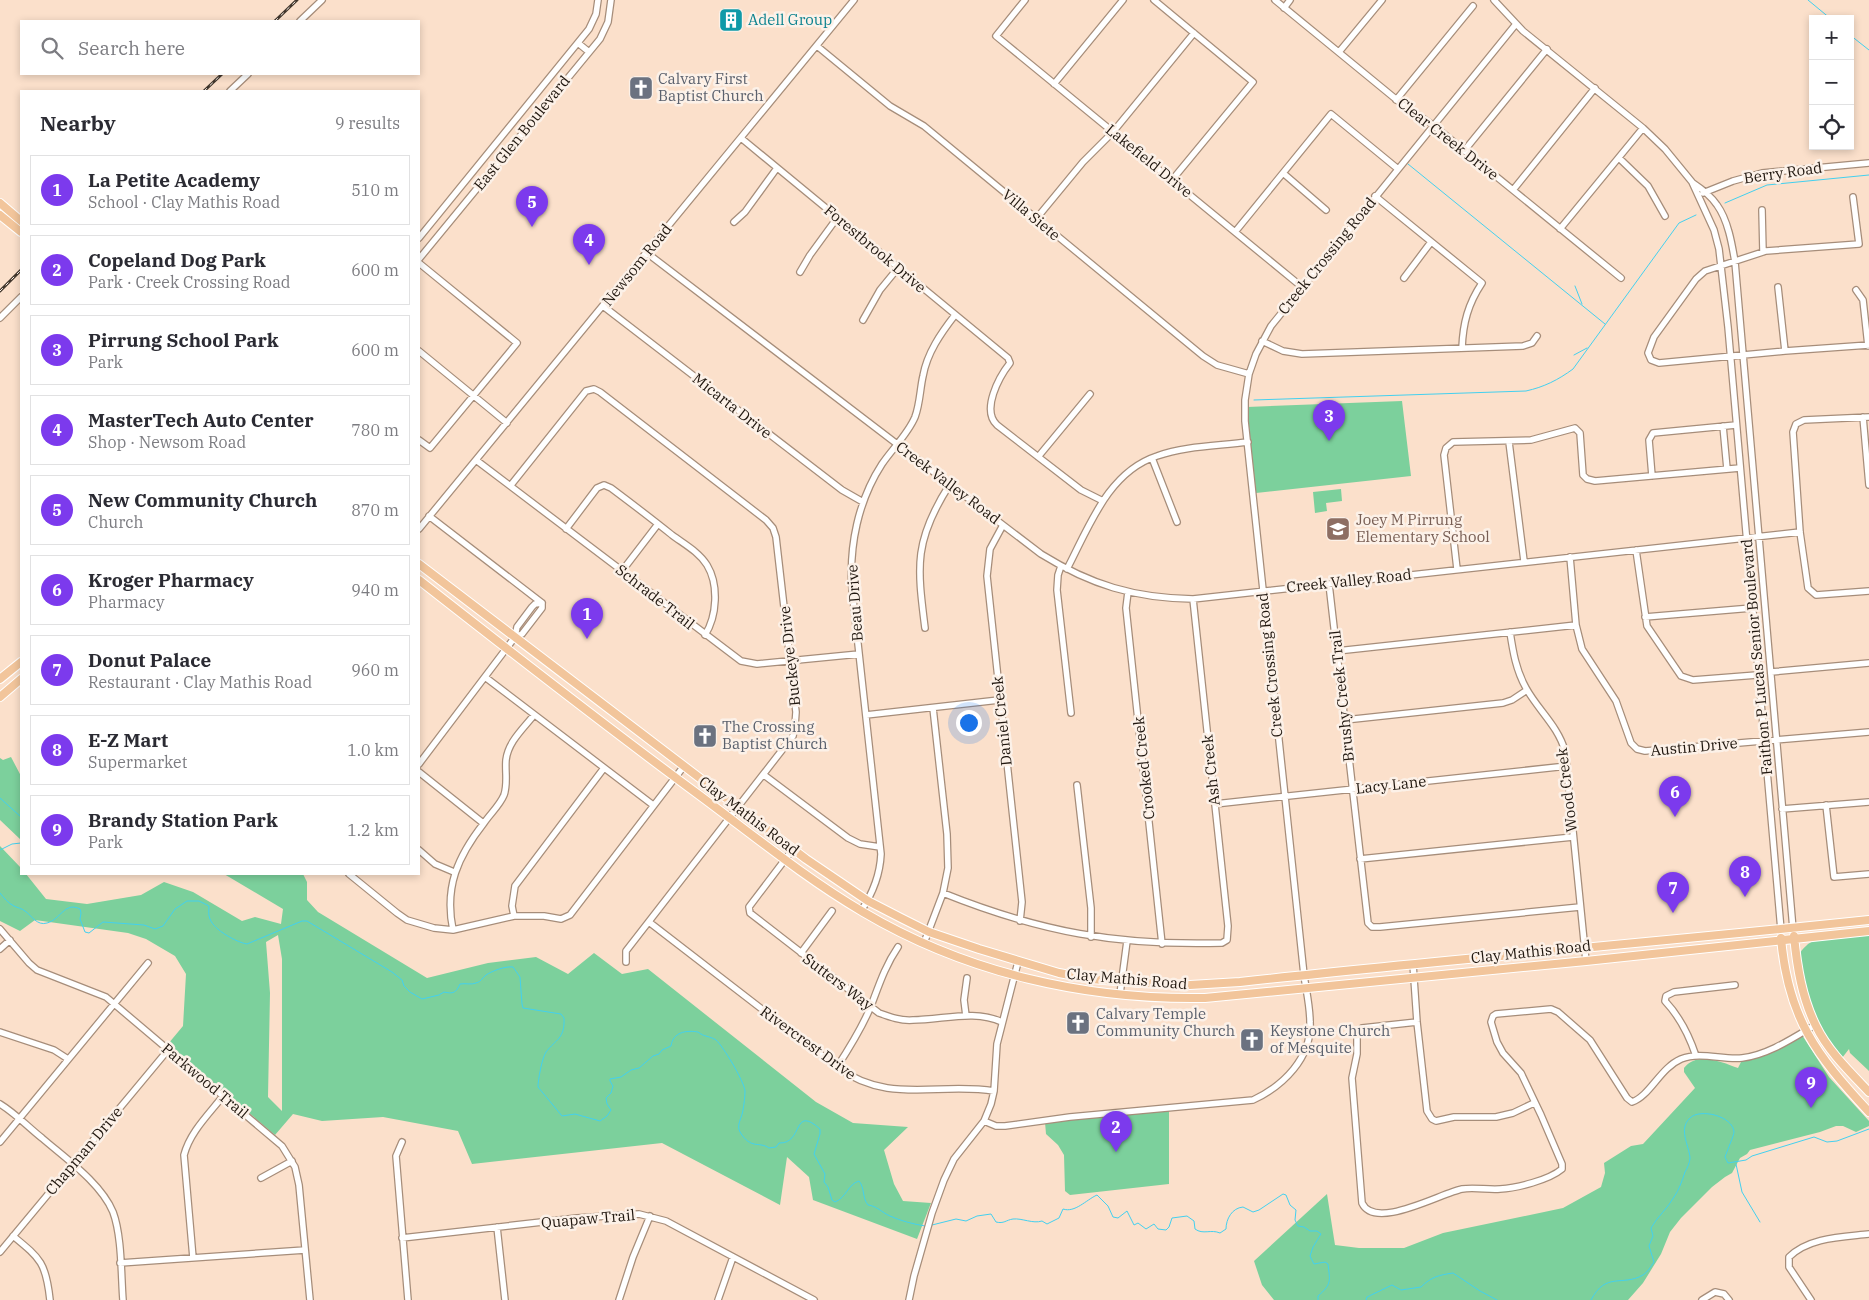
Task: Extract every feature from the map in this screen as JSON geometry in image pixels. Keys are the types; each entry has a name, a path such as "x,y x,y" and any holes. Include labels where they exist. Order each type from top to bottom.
{"main road":[{"path":"0,203 20,220"},
{"path":"0,215 20,231"},
{"name":"Clay Mathis Road","path":"420,565 793,849 868,900 929,932 1018,962 1059,973 1122,982 1190,985 1793,929 1869,920"},
{"name":"Clay Mathis Road","path":"420,581 729,818 825,888 890,928 974,963 1014,976 1076,989 1151,997 1205,998 1869,931"},
{"path":"0,679 20,663"},
{"path":"560,689 568,678"},
{"path":"0,697 20,680"},
{"name":"Faithon P Lucas Senior Boulevard","path":"1793,929 1797,969 1815,1025 1838,1058 1868,1090"},
{"name":"Faithon P Lucas Senior Boulevard","path":"1781,930 1789,986 1805,1031 1827,1066 1869,1112"},
{"path":"1705,936 1706,948"},
{"path":"1652,941 1653,954"},
{"path":"1514,954 1514,968"}],"street":[{"path":"301,20 322,0"},
{"name":"East Glen Boulevard","path":"420,237 578,43 595,19 598,0"},
{"name":"East Glen Boulevard","path":"420,258 600,39 610,16 611,0"},
{"name":"Newsom Road","path":"420,528 854,0"},
{"name":"Lakefield Drive","path":"1025,0 996,36 1302,287"},
{"path":"1054,84 1123,0"},
{"path":"1154,0 1253,82 1172,180"},
{"name":"Clear Creek Drive","path":"1275,0 1396,100 1433,125 1621,278"},
{"path":"1284,8 1290,0"},
{"path":"1339,52 1382,0"},
{"name":"Faithon P Lucas Senior Boulevard","path":"1494,0 1516,24 1643,128 1665,149 1692,182 1714,230 1722,266 1781,930"},
{"path":"1396,100 1473,6"},
{"name":"Creek Crossing Road","path":"984,1121 996,1126 1005,1126 1065,1117 1253,1100 1281,1084 1304,1053 1311,1024 1262,590 1245,409 1249,374 1262,341 1275,321 1516,24"},
{"path":"1036,219 1082,162 1113,132 1194,34"},
{"path":"578,43 589,52"},
{"name":"Villa Siete","path":"817,46 890,106 924,126 1204,356 1217,365 1249,374"},
{"path":"1464,151 1547,49"},
{"path":"231,90 247,75"},
{"path":"1513,190 1595,88"},
{"path":"1235,232 1331,114 1398,169"},
{"path":"1560,229 1643,128"},
{"name":"Forestbrook Drive","path":"741,138 1010,360 1010,363 997,381 994,391 992,418 997,425 1038,457"},
{"path":"485,157 496,166"},
{"path":"1619,158 1648,186 1665,216"},
{"name":"Berry Road","path":"1699,194 1732,181 1762,173 1869,163"},
{"path":"734,222 745,212 777,168"},
{"path":"1283,173 1326,210"},
{"name":"Faithon P Lucas Senior Boulevard","path":"1692,182 1717,205 1736,262 1793,929"},
{"path":"1376,196 1482,283 1467,313 1463,327 1462,348"},
{"path":"1854,197 1858,244 1764,252 1705,271 1696,279 1654,337 1648,353 1651,360 1660,363 1784,351 1868,346 1863,300 1856,290"},
{"path":"1762,210 1764,252"},
{"path":"800,272 837,218"},
{"path":"1404,278 1431,242"},
{"name":"Creek Valley Road","path":"647,254 1041,554 1103,585 1128,592 1161,598 1192,599 1800,532"},
{"path":"420,264 517,343 430,448 420,441"},
{"path":"863,320 880,290 898,268"},
{"path":"1778,287 1784,351"},
{"path":"0,318 20,298"},
{"name":"Micarta Drive","path":"603,306 842,490 864,502"},
{"name":"Beau Drive","path":"861,911 879,874 880,847 852,589 852,563 856,527 876,474 916,414 929,355 955,315"},
{"path":"1262,341 1283,351 1302,354 1523,346 1532,343 1537,336"},
{"path":"420,352 507,423"},
{"name":"Buckeye Drive","path":"511,485 586,391 594,389 770,524 775,532 778,544 796,726 789,741 764,775 737,807 626,952 626,962"},
{"path":"1090,394 1038,457 1081,490 1103,501"},
{"path":"1869,485 1866,417 1804,420 1798,422 1793,428 1800,532 1807,587 1810,592 1820,595 1869,591"},
{"path":"1652,476 1649,440 1653,433 1736,425"},
{"path":"1723,426 1727,469"},
{"path":"1457,569 1444,455 1446,448 1450,444 1457,442 1509,442 1538,439 1575,428 1580,433 1582,471 1587,479 1595,481 1740,468"},
{"path":"1071,713 1057,590 1058,575 1103,501 1113,486 1124,475 1152,458 1170,452 1248,442"},
{"path":"1509,442 1524,561"},
{"path":"1152,458 1177,522"},
{"name":"Schrade Trail","path":"476,460 736,658 757,664 859,654"},
{"path":"566,529 597,488 602,484 611,488 694,552 708,567 712,580 715,606 714,617 705,635"},
{"path":"925,628 919,578 921,550 931,517 950,484"},
{"path":"429,516 542,603"},
{"path":"622,571 658,524"},
{"name":"Daniel Creek","path":"1003,525 992,543 986,569 1022,902 1020,920"},
{"path":"1636,550 1648,629 1677,671 1685,678 1693,680 1757,675"},
{"name":"Austin Drive","path":"1570,557 1576,625 1582,649 1616,701 1631,743 1637,749 1645,751 1869,732"},
{"name":"Brushy Creek Trail","path":"1329,584 1367,921 1370,926 1380,927 1580,906"},
{"name":"Crooked Creek","path":"1128,592 1126,608 1162,944"},
{"name":"Ash Creek","path":"1162,944 1222,943 1227,940 1228,926 1192,599"},
{"path":"515,637 517,627 525,616 535,604 542,603"},
{"path":"420,763 506,648 515,637 522,634 542,608 542,603"},
{"path":"1645,617 1752,608"},
{"path":"525,616 532,621"},
{"path":"1337,651 1576,625"},
{"name":"Wood Creek","path":"1510,632 1519,674 1527,690 1561,740 1567,766 1586,961"},
{"path":"1771,672 1869,663"},
{"path":"485,677 653,805"},
{"path":"1344,720 1502,703 1512,700 1527,690"},
{"path":"866,715 999,700"},
{"path":"924,943 943,893 947,874 948,853 933,708"},
{"path":"453,930 450,902 454,872 471,838 504,796 506,788 506,762 512,743 534,715"},
{"path":"350,875 407,920 434,928 453,930 514,916 541,915 561,920 570,915 684,766"},
{"name":"Lacy Lane","path":"1215,804 1567,766"},
{"path":"514,916 512,906 515,886 604,768"},
{"path":"420,773 483,823"},
{"path":"764,775 848,838 860,844 880,847"},
{"path":"1078,786 1091,908 1091,937"},
{"path":"1782,809 1869,802"},
{"path":"1826,806 1834,877 1869,874"},
{"path":"1772,830 1784,828"},
{"path":"1360,859 1573,837"},
{"path":"785,859 793,849"},
{"path":"420,851 435,864 454,872"},
{"name":"Sutters Way","path":"785,859 748,909 750,913 879,1013 912,1021 984,1016 1002,1022"},
{"path":"943,893 989,911 1057,930 1091,937 1162,944"},
{"path":"801,953 832,911"},
{"name":"Rivercrest Drive","path":"649,922 837,1067 863,1082 899,1091 963,1088 994,1091"},
{"name":"Parkwood Trail","path":"0,929 37,970 96,992 114,1004 277,1141 292,1161 299,1185 310,1300"},
{"path":"0,948 10,940"},
{"path":"1120,994 1127,941"},
{"path":"837,1067 854,1041 871,1006 882,974 898,947"},
{"path":"909,1300 932,1213 954,1160 984,1121 991,1104 994,1091 997,1044 1018,962"},
{"path":"0,1142 148,963"},
{"path":"1413,964 1417,1022 1427,1111 1432,1119 1476,1116 1496,1117 1513,1113 1534,1103"},
{"path":"966,978 964,1000 966,1016"},
{"path":"1696,1056 1690,1037 1666,1001 1666,996 1674,992 1735,985"},
{"path":"1417,1022 1362,1028 1357,1035 1357,1054 1352,1078 1362,1203 1366,1209 1378,1213 1394,1212 1409,1208 1459,1190 1502,1189 1520,1186 1541,1180 1562,1169 1562,1164 1519,1070 1503,1053 1497,1042 1491,1022 1496,1014 1551,1009 1558,1012 1590,1040 1627,1098 1632,1102 1642,1096 1668,1067 1679,1060 1696,1056 1747,1057 1770,1050 1815,1025"},
{"path":"0,1032 54,1050 68,1059"},
{"name":"Chapman Drive","path":"0,1252 168,1050"},
{"path":"193,1258 184,1155 188,1142 223,1096"},
{"path":"0,1104 73,1165 106,1198 117,1228 123,1300"},
{"path":"402,1142 396,1156 408,1300"},
{"path":"261,1178 292,1161"},
{"name":"Quapaw Trail","path":"402,1238 630,1213 650,1216 666,1221 813,1300"},
{"path":"619,1300 632,1260 650,1216"},
{"path":"497,1228 505,1300"},
{"path":"1811,1300 1789,1267 1788,1260 1797,1251 1820,1241 1835,1237 1869,1234"},
{"path":"14,1236 41,1262 47,1278 50,1300"},
{"path":"120,1263 305,1250"},
{"path":"718,1300 733,1258"},
{"path":"1702,1300 1711,1293 1721,1293 1729,1300"}],"green space":[{"path":"1402,401 1411,476 1256,493 1247,407"},
{"path":"1341,489 1342,501 1326,503 1327,511 1315,513 1313,492"},
{"path":"11,757 20,774 20,839 0,820 0,758 3,760"},
{"path":"0,846 20,867 20,875 27,875 46,899 87,904 141,895 164,882 193,892 242,921 255,917 281,924 283,909 226,875 304,875 307,882 307,900 318,912 427,978 488,963 536,957 568,974 594,953 622,974 648,969 816,1102 853,1123 908,1127 884,1150 894,1184 903,1201 931,1203 917,1239 813,1200 809,1177 787,1157 780,1205 662,1143 472,1164 458,1131 383,1117 322,1121 293,1114 275,1135 168,1044 183,1026 186,974 175,956 146,939 128,933 35,920 20,931 0,921","holes":["278,935 282,959 282,1111 268,1097 270,993 266,942"]},
{"path":"1869,934 1869,1071 1850,1053 1849,1049 1842,1058 1828,1038 1816,1017 1807,995 1799,956 1800,952 1808,944 1814,941 1829,937"},
{"path":"1802,1035 1829,1077 1869,1121 1869,1126 1856,1132 1843,1126 1836,1126 1750,1150 1740,1158 1732,1173 1712,1187 1681,1218 1670,1232 1661,1254 1643,1283 1628,1300 1274,1300 1262,1285 1254,1261 1327,1194 1335,1245 1359,1248 1404,1248 1443,1233 1563,1208 1601,1187 1605,1173 1604,1163 1631,1146 1643,1144 1695,1088 1684,1072 1684,1068 1689,1063 1696,1060 1710,1059 1738,1068 1742,1060"},
{"path":"1169,1111 1169,1184 1070,1195 1065,1191 1064,1155 1058,1145 1046,1134 1045,1122"}],"waterway":[{"path":"1808,0 1826,15"},
{"path":"1854,38 1869,50"},
{"path":"1408,164 1605,324"},
{"path":"1725,203 1767,185 1869,175"},
{"path":"1254,400 1526,391 1545,385 1573,369 1679,223 1696,215"},
{"path":"1575,286 1582,304"},
{"path":"1574,355 1587,348"},
{"path":"0,798 20,816"},
{"path":"0,850 12,844 20,843"},
{"path":"0,893 14,906 24,910 35,920 43,924 52,921 70,907 80,909 80,919 85,932 89,933 103,922 144,925 155,929 163,926 175,909 187,901 199,901 209,906 209,917 212,923 232,938 247,944 302,921 307,921 392,972 402,980 404,986 410,992 422,999 444,992 454,992 460,984 474,984 492,972 513,967 520,977 523,1008 561,1014 564,1018 561,1035 546,1052 540,1069 538,1087 562,1116 575,1114 600,1121 611,1110 606,1098 611,1093 613,1086 610,1079 621,1077 631,1070 639,1068 653,1056 671,1046 672,1041 677,1035 689,1031 698,1032 716,1040 733,1064 744,1086 743,1110 739,1127 744,1138 751,1143 769,1148 776,1147 779,1143 787,1142 792,1138 801,1123 805,1121 811,1122 820,1129 814,1154 825,1174 824,1182 828,1187 832,1200 835,1202 839,1200 852,1185 859,1181 868,1205 898,1219 925,1226"},
{"path":"1591,1300 1602,1286 1643,1275 1654,1262 1649,1246 1653,1236 1651,1228 1676,1194 1688,1165 1690,1158 1684,1132 1690,1118 1701,1114 1715,1115 1732,1126 1734,1134 1725,1157 1728,1163 1746,1160 1752,1156 1814,1137 1827,1142 1837,1141 1869,1129"},
{"path":"1736,1164 1742,1192 1760,1222"},
{"path":"932,1225 956,1219 966,1221 977,1216 991,1214 996,1222 1001,1223 1016,1219 1035,1222 1042,1221 1047,1224 1059,1218 1063,1209 1076,1208 1097,1195 1108,1206 1113,1217 1118,1218 1127,1211 1134,1225 1138,1223 1146,1229 1154,1224 1158,1229 1166,1230 1172,1218 1187,1216 1194,1221 1195,1229 1198,1231 1220,1233 1226,1229 1228,1218 1236,1209 1243,1207 1253,1212 1283,1194 1286,1195 1290,1205 1296,1210 1295,1220 1298,1226 1310,1231 1317,1231 1321,1234 1310,1256 1314,1264 1325,1262 1328,1264 1329,1282 1318,1296 1318,1300"},
{"path":"1366,1300 1367,1297 1392,1285 1401,1290 1421,1287 1436,1277 1453,1273 1497,1300"}],"railway":[{"path":"276,20 297,0"},
{"path":"205,90 221,75"},
{"path":"0,291 20,271"}],"place":[{"name":"Adell Group","path":"731,20"},
{"name":"Calvary First Baptist Church","path":"641,88"},
{"name":"New Community Church","path":"532,227"},
{"name":"MasterTech Auto Center","path":"589,265"},
{"name":"Pirrung School Park","path":"1329,441"},
{"name":"Joey M Pirrung Elementary School","path":"1338,529"},
{"name":"La Petite Academy","path":"587,639"},
{"name":"The Crossing Baptist Church","path":"705,736"},
{"name":"Kroger Pharmacy","path":"1675,817"},
{"name":"E-Z Mart","path":"1745,897"},
{"name":"Donut Palace","path":"1673,913"},
{"name":"Calvary Temple Community Church","path":"1078,1023"},
{"name":"Keystone Church of Mesquite","path":"1252,1040"},
{"name":"Brandy Station Park","path":"1811,1108"},
{"name":"Copeland Dog Park","path":"1116,1152"}]}
